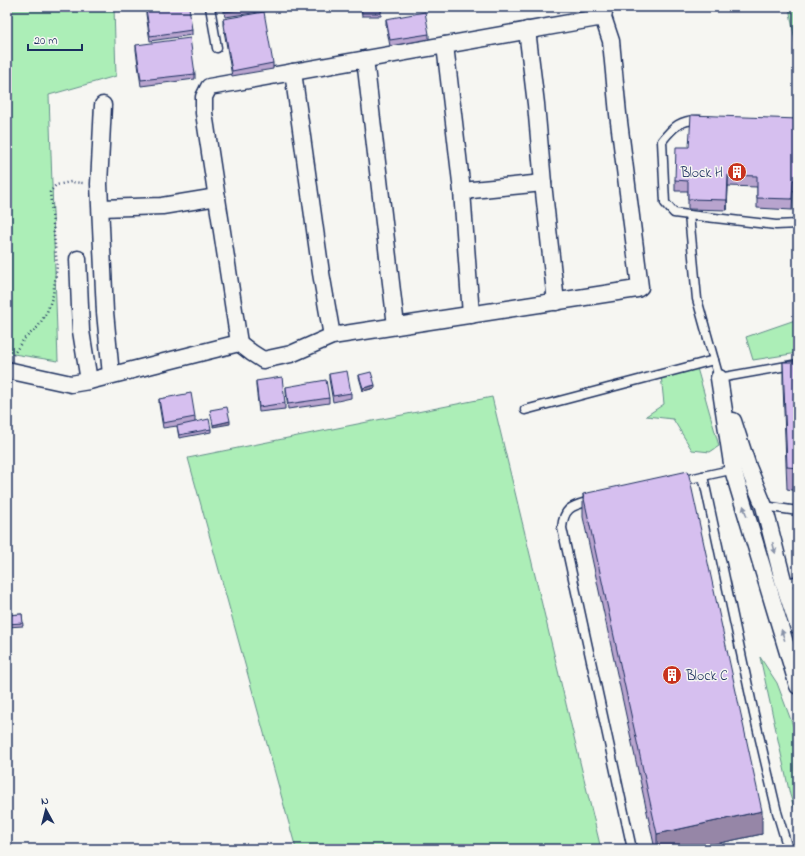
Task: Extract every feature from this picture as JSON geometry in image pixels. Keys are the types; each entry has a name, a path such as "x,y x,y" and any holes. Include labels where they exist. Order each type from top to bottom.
{"street":[{"path":"604,12 611,41 618,114 640,287 637,289 556,302 332,336 291,354 263,360 240,343 204,113 204,97 209,87 527,30 593,20 604,12"},
{"path":"527,30 536,104 542,183 556,302"},
{"path":"445,45 462,191 471,315"},
{"path":"365,59 396,326"},
{"path":"293,72 320,266 332,336"},
{"path":"103,105 99,184 105,312 111,375"},
{"path":"462,191 542,183"},
{"path":"101,208 162,206 217,198"},
{"path":"78,259 82,331 89,381"},
{"path":"9,363 71,384 89,381 240,343"},
{"path":"720,378 740,468 798,686"},
{"path":"740,468 764,506 791,582 798,626"}],"lane":[{"path":"210,7 218,48"},
{"path":"705,120 689,119 672,129 662,141 665,203 674,213 776,225 798,224"},
{"path":"689,215 697,299 720,378 798,364"},
{"path":"525,410 714,360"},
{"path":"671,482 740,468"},
{"path":"703,476 754,714 788,849"},
{"path":"602,498 574,506 564,516 562,528 632,849"},
{"path":"764,506 798,511"}],"path":[{"path":"9,363 24,339 38,327 47,312 53,295 57,266 50,192 56,185 71,182 99,184"}],"green space":[{"path":"7,7 114,7 116,76 49,95 58,361 7,353"},
{"path":"789,7 798,7 798,58"},
{"path":"798,319 798,353 753,360 746,337"},
{"path":"697,368 719,446 710,452 692,450 673,419 646,416 664,404 661,375"},
{"path":"492,397 601,849 296,849 188,458"},
{"path":"760,657 777,683 798,739 798,819 790,795"}],"water":[{"path":"7,816 11,849 7,849"}],"building":[{"path":"158,7 189,7 192,30 150,36 146,9"},
{"path":"224,7 256,7 225,12"},
{"path":"361,7 381,7 381,13 362,13"},
{"path":"264,12 273,63 232,71 223,19"},
{"path":"425,12 429,34 390,40 386,19"},
{"path":"190,38 195,74 141,80 136,45"},
{"name":"Block H","path":"691,115 798,119 798,180 793,180 792,199 757,198 757,176 728,175 727,200 688,199 688,181 675,180 676,147 689,147"},
{"path":"783,362 798,362 798,468 787,467"},
{"path":"347,371 351,393 333,396 329,374"},
{"path":"371,372 375,385 363,388 359,375"},
{"path":"282,377 285,403 259,407 256,381"},
{"path":"326,380 329,398 288,404 286,387"},
{"path":"191,393 195,417 163,423 159,399"},
{"path":"227,407 230,421 213,425 210,410"},
{"path":"209,419 211,429 179,435 177,426"},
{"name":"Block C","path":"688,471 762,811 657,834 583,494"},
{"path":"22,614 23,623 7,624 7,615"}],"place":[{"name":"Block H","path":"737,172"},
{"name":"Block C","path":"672,675"}]}
